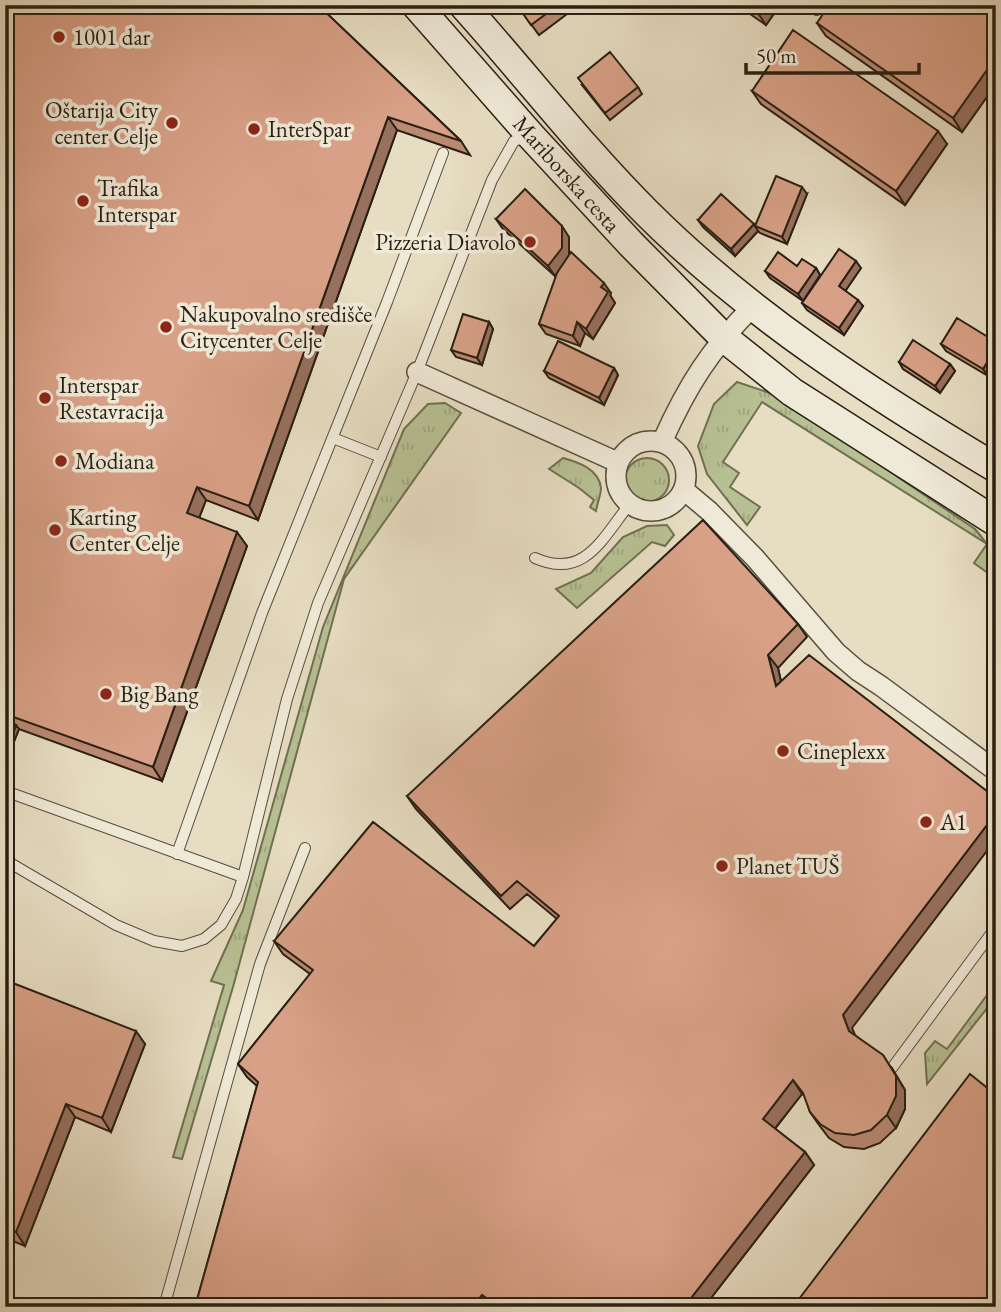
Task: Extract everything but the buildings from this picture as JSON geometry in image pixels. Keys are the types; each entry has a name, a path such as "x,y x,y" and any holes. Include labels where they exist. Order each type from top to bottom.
{"main road":[{"name":"Mariborska cesta","path":"416,5 531,136 631,244 723,337 792,392 996,522"},
{"name":"Mariborska cesta","path":"463,5 645,211 703,265 822,359 996,468"}],"street":[{"path":"662,442 682,397 723,337 754,305"},
{"path":"417,372 617,462"},
{"path":"645,440 662,442 680,455 686,472 684,490 670,506 648,512 629,505 617,488 617,462 629,447 645,440"},
{"path":"684,490 709,511 755,558 850,665 996,771"}],"lane":[{"path":"5,860 116,925 154,941 182,946 204,939 221,925 236,899 243,877 287,699 318,603 417,372 492,180 514,141 531,136"},
{"path":"177,853 301,510 333,438 443,153"},
{"path":"333,438 381,457"},
{"path":"535,558 550,565 569,566 587,556 629,505"},
{"path":"5,791 243,877"},
{"path":"164,1307 260,964 305,848"},
{"path":"892,1068 996,927"}],"green space":[{"path":"737,382 776,395 975,529 986,543 762,402 723,462 739,473 730,487 760,507 747,525 707,474 698,446 714,404"},
{"path":"445,403 461,413 344,579 233,987 182,1159 173,1157 224,985 211,981 243,910 323,627 404,429 428,404"},
{"path":"563,458 581,464 596,476 601,488 596,511 590,507 594,500 549,469"},
{"path":"647,458 656,459 663,464 668,471 668,489 663,496 656,501 647,502 638,501 631,496 626,489 625,480 626,471 631,464 638,459"},
{"path":"667,525 674,535 665,546 652,542 577,608 556,589 591,573 623,537 647,526"},
{"path":"987,544 993,558 996,579 974,563"},
{"path":"996,983 996,997 927,1084 925,1053 935,1041 947,1049"}],"place":[{"name":"1001 dar","path":"59,37"},
{"name":"Oštarija City center Celje","path":"172,123"},
{"name":"InterSpar","path":"254,129"},
{"name":"Trafika Interspar","path":"83,201"},
{"name":"Pizzeria Diavolo","path":"530,242"},
{"name":"Nakupovalno središče Citycenter Celje","path":"166,327"},
{"name":"Interspar Restavracija","path":"45,398"},
{"name":"Modiana","path":"61,461"},
{"name":"Karting Center Celje","path":"55,530"},
{"name":"Big Bang","path":"106,694"},
{"name":"Cineplexx","path":"783,751"},
{"name":"A1","path":"926,822"},
{"name":"Planet TUŠ","path":"722,866"}]}
